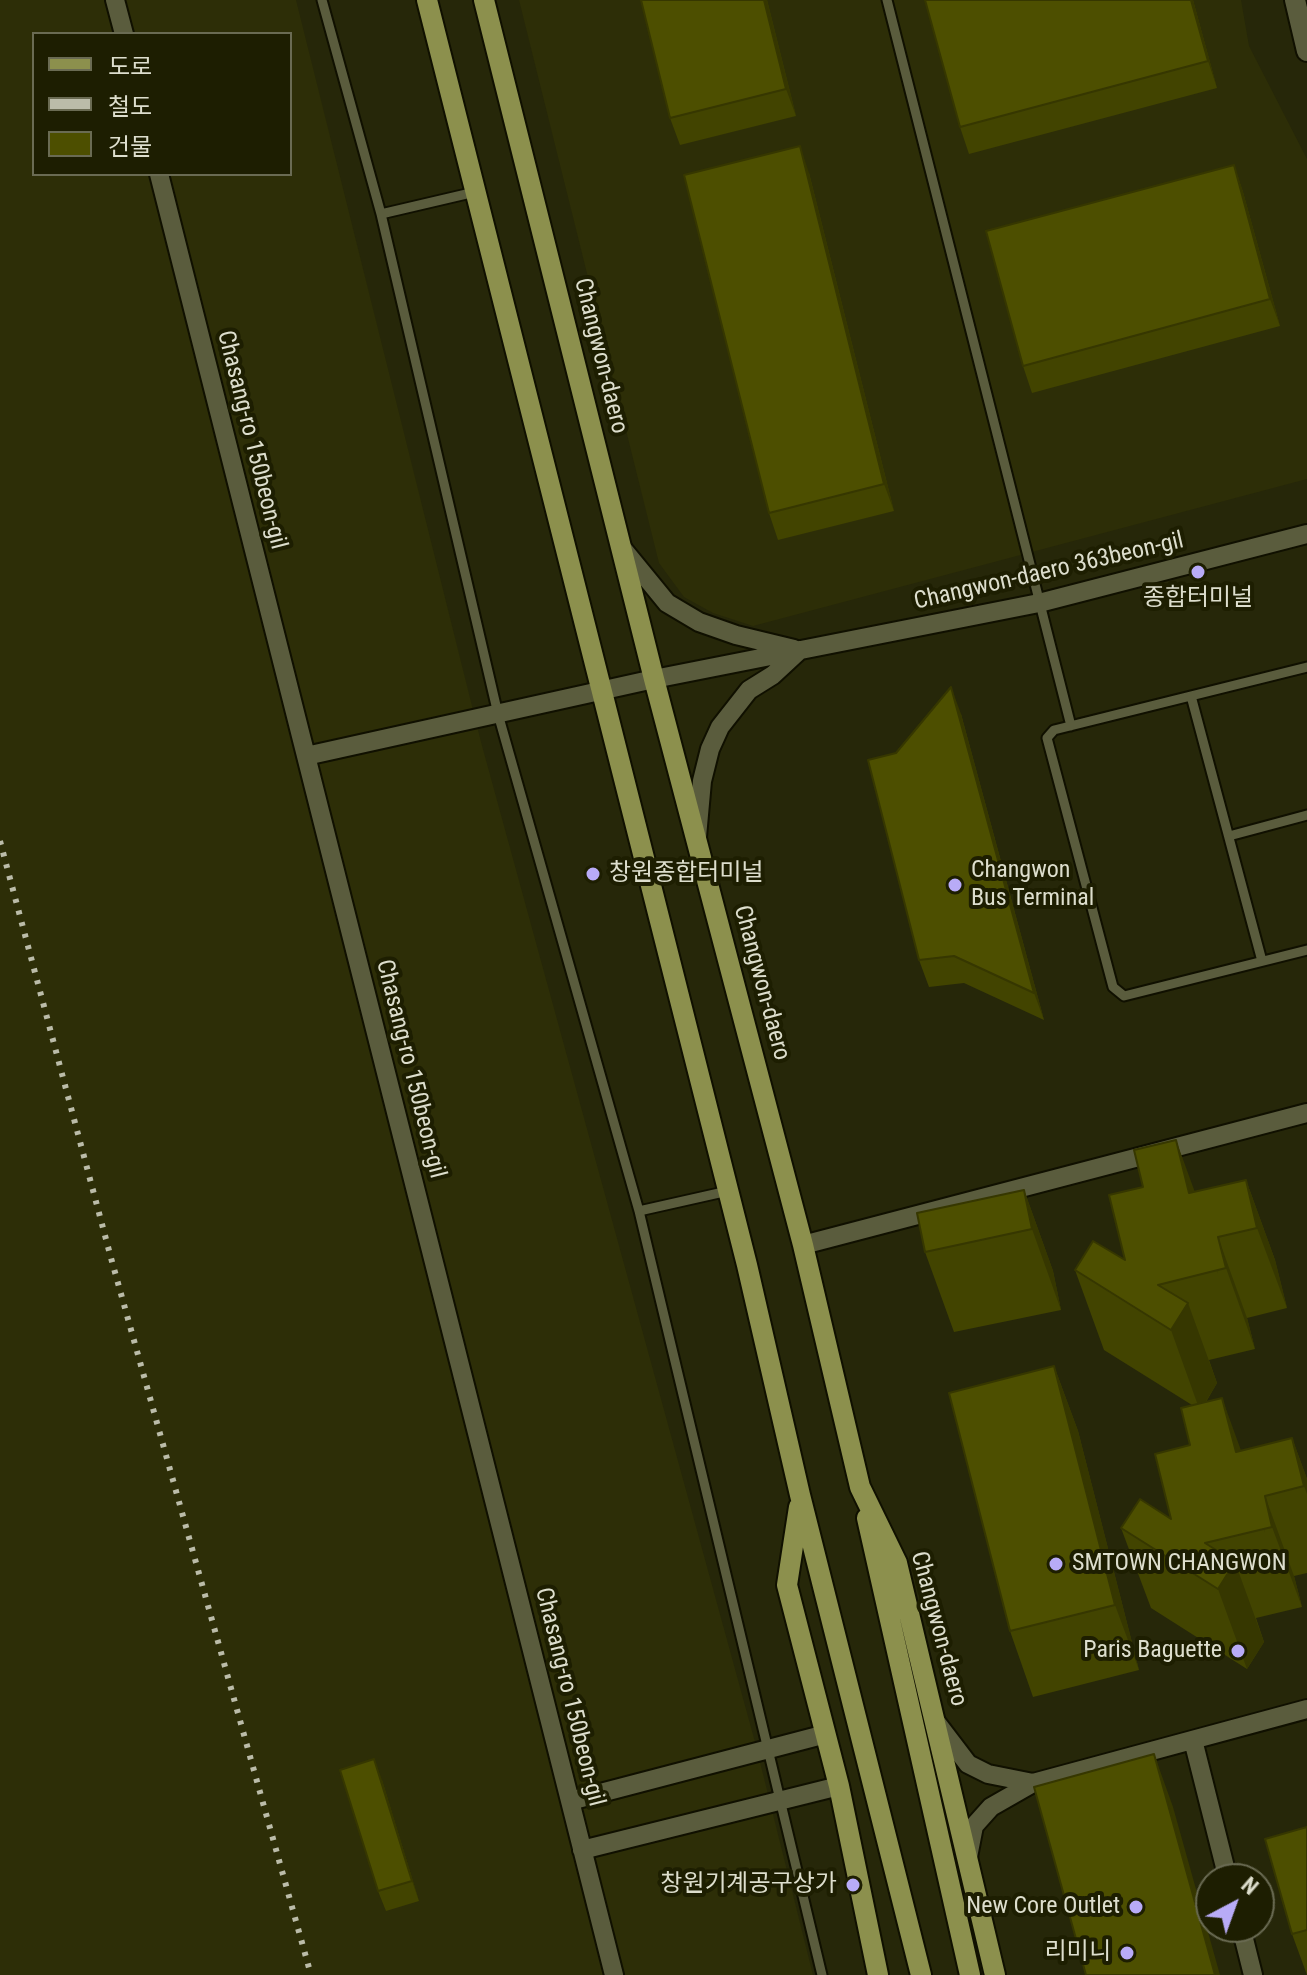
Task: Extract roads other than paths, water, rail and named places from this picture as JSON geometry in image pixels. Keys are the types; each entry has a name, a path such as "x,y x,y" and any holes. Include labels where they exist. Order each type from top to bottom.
{"main road":[{"path":"427,0 747,1265 800,1495 921,1975"},
{"name":"Changwon-daero","path":"484,0 654,679 803,1245 860,1487 897,1563 995,1975"},
{"path":"1295,0 1307,51"},
{"path":"860,1487 970,1975"},
{"path":"800,1495 787,1585 839,1786 878,1975"}],"street":[{"path":"115,0 123,32"},
{"name":"Chasang-ro 150beon-gil","path":"160,176 614,1975"},
{"name":"Changwon-daero 363beon-gil","path":"306,756 654,679 1039,603 1307,534"},
{"name":"Changwon-daero 363beon-gil","path":"620,545 667,603 699,622 736,635 800,650"},
{"path":"697,843 702,781 710,749 720,727 749,690 773,675 800,650"},
{"path":"803,1245 1307,1113"},
{"path":"966,1862 974,1826 991,1807 1033,1783 1307,1709"},
{"path":"936,1722 968,1764 988,1774 1033,1783"},
{"path":"570,1801 826,1734"},
{"path":"1193,1740 1224,1863"},
{"path":"582,1850 839,1786"},
{"path":"1245,1943 1253,1975"}],"lane":[{"path":"322,0 381,214 498,714 639,1211 822,1975"},
{"path":"887,0 1071,726"},
{"path":"381,214 475,192"},
{"path":"1307,667 1054,730 1047,738 1113,987 1124,996 1307,950"},
{"path":"1191,696 1262,961"},
{"path":"1229,836 1307,815"},
{"path":"639,1211 728,1191"}],"railway":[{"path":"0,841 111,1258 311,1975"}],"place":[{"name":"종합터미널","path":"1198,572"},
{"name":"창원종합터미널","path":"593,874"},
{"name":"Changwon Bus Terminal","path":"955,885"},
{"name":"SMTOWN CHANGWON","path":"1056,1564"},
{"name":"Paris Baguette","path":"1238,1651"},
{"name":"창원기계공구상가","path":"853,1885"},
{"name":"New Core Outlet","path":"1136,1907"},
{"name":"리미니","path":"1127,1953"}]}
